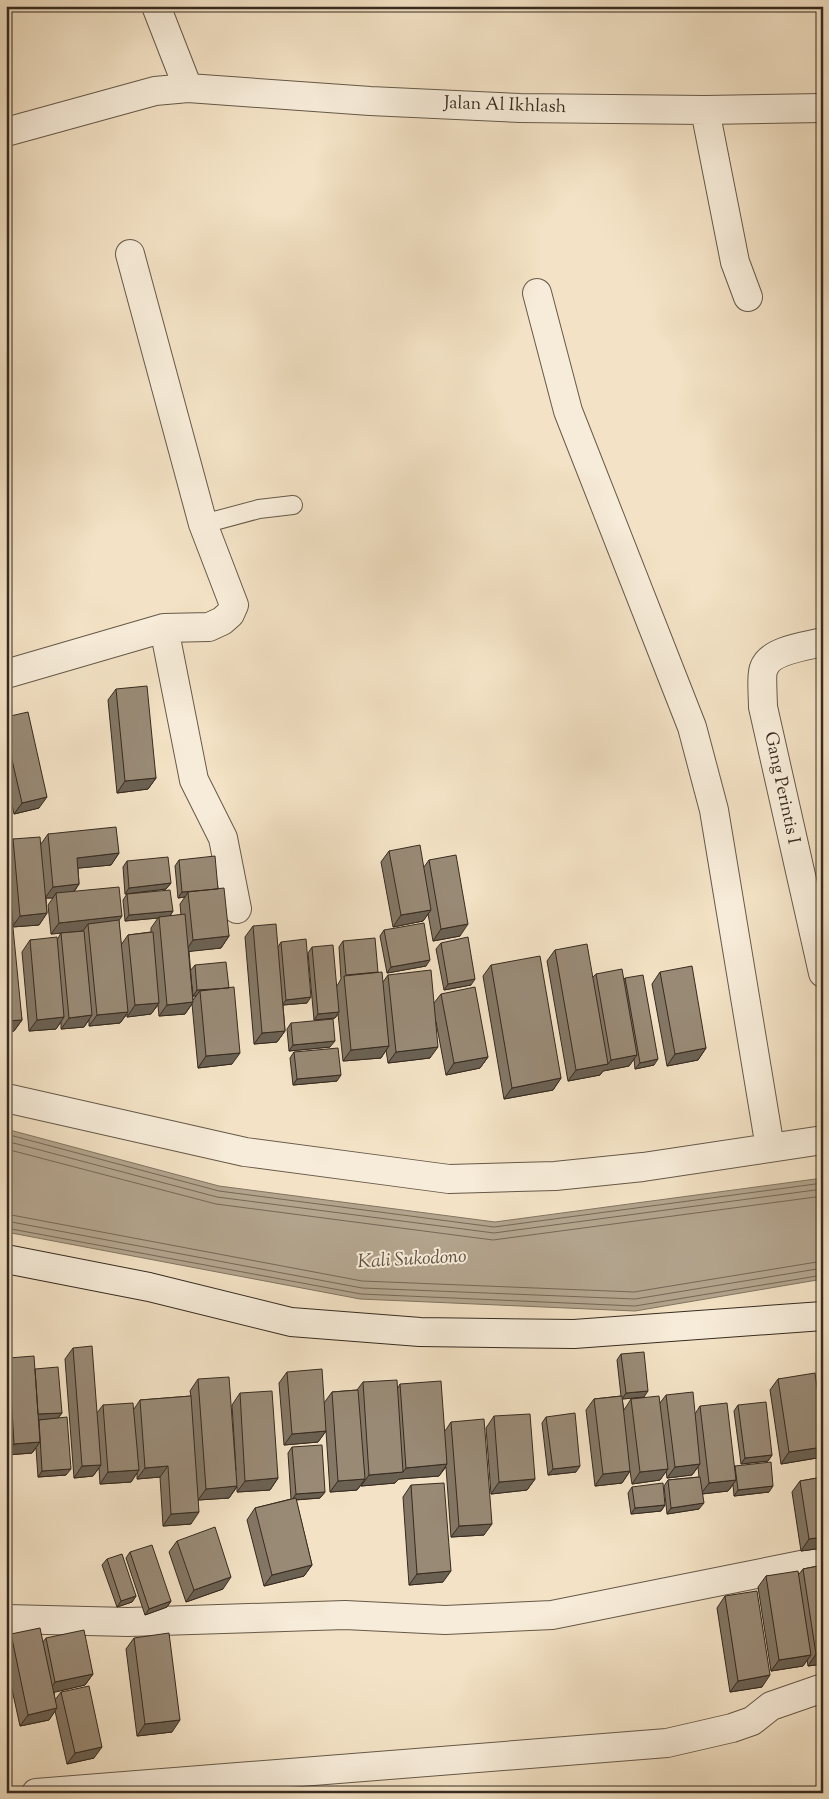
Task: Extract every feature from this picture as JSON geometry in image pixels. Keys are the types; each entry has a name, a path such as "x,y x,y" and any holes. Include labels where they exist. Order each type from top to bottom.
{"street":[{"path":"156,6 188,88"},
{"name":"Jalan Al Ikhlash","path":"6,132 155,91 188,88 370,101 520,108 705,110 823,108"},
{"path":"705,110 735,262 748,297"},
{"path":"6,674 164,628 209,627 222,621 230,614 234,605 203,524 130,254"},
{"path":"537,293 568,411 692,727 714,810 770,1148"},
{"path":"164,628 194,780 223,838 237,908"},
{"name":"Gang Perintis I","path":"823,642 785,651 772,657 764,668 763,692 764,707 823,973"},
{"path":"6,1098 245,1152 449,1180 555,1176 643,1167 823,1140"},
{"path":"6,1259 149,1287 291,1322 420,1332 574,1334 823,1316"},
{"path":"6,1620 128,1622 345,1615 445,1620 552,1615 821,1561"},
{"path":"36,1793 667,1743 732,1728 752,1721 771,1706 823,1688"}],"lane":[{"path":"203,524 259,509 292,505"}],"water":[{"name":"Kali Sukodono","path":"6,1129 219,1186 495,1222 823,1178 823,1279 635,1311 360,1299 6,1232"}],"building":[{"path":"147,686 156,778 125,781 116,689"},
{"path":"28,712 47,797 22,803 6,734 6,717"},
{"path":"116,827 119,853 77,858 79,884 53,887 48,834"},
{"path":"40,837 47,913 20,916 13,839"},
{"path":"420,845 431,910 401,915 389,851"},
{"path":"456,855 468,924 441,929 429,860"},
{"path":"215,856 218,889 182,892 179,860"},
{"path":"168,857 171,883 129,888 127,861"},
{"path":"6,871 8,871 13,923 6,923"},
{"path":"119,887 122,916 59,923 56,893"},
{"path":"224,888 229,936 193,940 188,892"},
{"path":"170,890 173,911 129,915 127,894"},
{"path":"185,914 193,1002 167,1005 159,917"},
{"path":"119,920 128,1012 97,1015 88,924"},
{"path":"424,923 430,960 391,967 384,930"},
{"path":"276,924 285,1031 262,1033 253,926"},
{"path":"6,928 13,928 22,1020 6,1021"},
{"path":"84,931 92,1015 69,1018 61,933"},
{"path":"153,932 159,1003 135,1005 128,935"},
{"path":"57,937 64,1017 37,1020 30,940"},
{"path":"468,937 475,979 448,984 441,943"},
{"path":"375,938 378,972 346,975 343,941"},
{"path":"306,939 311,997 286,1000 281,942"},
{"path":"587,944 608,1064 576,1070 555,950"},
{"path":"333,945 339,1012 318,1014 312,947"},
{"path":"540,956 561,1078 512,1088 491,965"},
{"path":"226,962 229,988 197,990 195,965"},
{"path":"692,966 706,1048 675,1054 660,972"},
{"path":"622,969 637,1055 611,1060 596,974"},
{"path":"431,970 438,1047 396,1052 388,975"},
{"path":"382,972 389,1046 351,1050 344,976"},
{"path":"643,975 658,1059 640,1063 625,978"},
{"path":"234,987 240,1053 206,1056 200,991"},
{"path":"475,987 488,1057 454,1063 441,994"},
{"path":"333,1019 335,1041 293,1045 291,1023"},
{"path":"338,1048 341,1075 297,1079 294,1052"},
{"path":"92,1346 101,1465 82,1466 73,1348"},
{"path":"644,1352 648,1391 626,1393 621,1354"},
{"path":"34,1356 40,1442 14,1444 9,1358"},
{"path":"58,1367 62,1413 38,1414 35,1369"},
{"path":"322,1369 326,1431 292,1434 287,1372"},
{"path":"815,1373 823,1430 823,1447 789,1452 778,1379"},
{"path":"229,1377 237,1486 206,1489 198,1379"},
{"path":"397,1380 403,1472 369,1475 363,1382"},
{"path":"441,1381 447,1464 406,1468 400,1384"},
{"path":"358,1390 365,1479 338,1481 332,1392"},
{"path":"272,1391 278,1478 245,1481 240,1393"},
{"path":"693,1392 700,1464 675,1467 666,1395"},
{"path":"191,1396 199,1512 171,1514 168,1466 145,1468 140,1400"},
{"path":"622,1396 630,1471 603,1474 594,1399"},
{"path":"659,1396 668,1469 640,1472 631,1399"},
{"path":"766,1402 772,1455 745,1458 738,1405"},
{"path":"133,1403 139,1470 108,1472 103,1405"},
{"path":"727,1403 736,1480 709,1483 700,1406"},
{"path":"575,1413 580,1466 553,1469 546,1417"},
{"path":"530,1414 535,1479 499,1482 494,1416"},
{"path":"67,1417 71,1469 42,1471 39,1420"},
{"path":"484,1419 492,1524 459,1526 451,1422"},
{"path":"322,1445 325,1492 296,1494 292,1447"},
{"path":"6,1452 8,1477 6,1477"},
{"path":"771,1462 773,1486 738,1490 735,1466"},
{"path":"700,1477 704,1503 671,1508 668,1480"},
{"path":"823,1477 823,1537 809,1539 800,1481"},
{"path":"444,1483 451,1571 417,1574 411,1485"},
{"path":"663,1483 665,1505 635,1508 632,1487"},
{"path":"296,1498 312,1565 272,1575 255,1508"},
{"path":"215,1527 231,1577 194,1590 177,1541"},
{"path":"152,1545 171,1601 149,1609 130,1552"},
{"path":"122,1554 136,1596 121,1601 107,1559"},
{"path":"823,1565 823,1653 816,1654 803,1569"},
{"path":"798,1571 811,1655 779,1660 766,1576"},
{"path":"757,1591 770,1675 738,1681 725,1596"},
{"path":"40,1628 57,1708 28,1715 11,1634"},
{"path":"84,1630 93,1674 55,1682 46,1638"},
{"path":"169,1633 180,1720 145,1724 134,1638"},
{"path":"89,1686 102,1747 75,1753 61,1692"}]}
